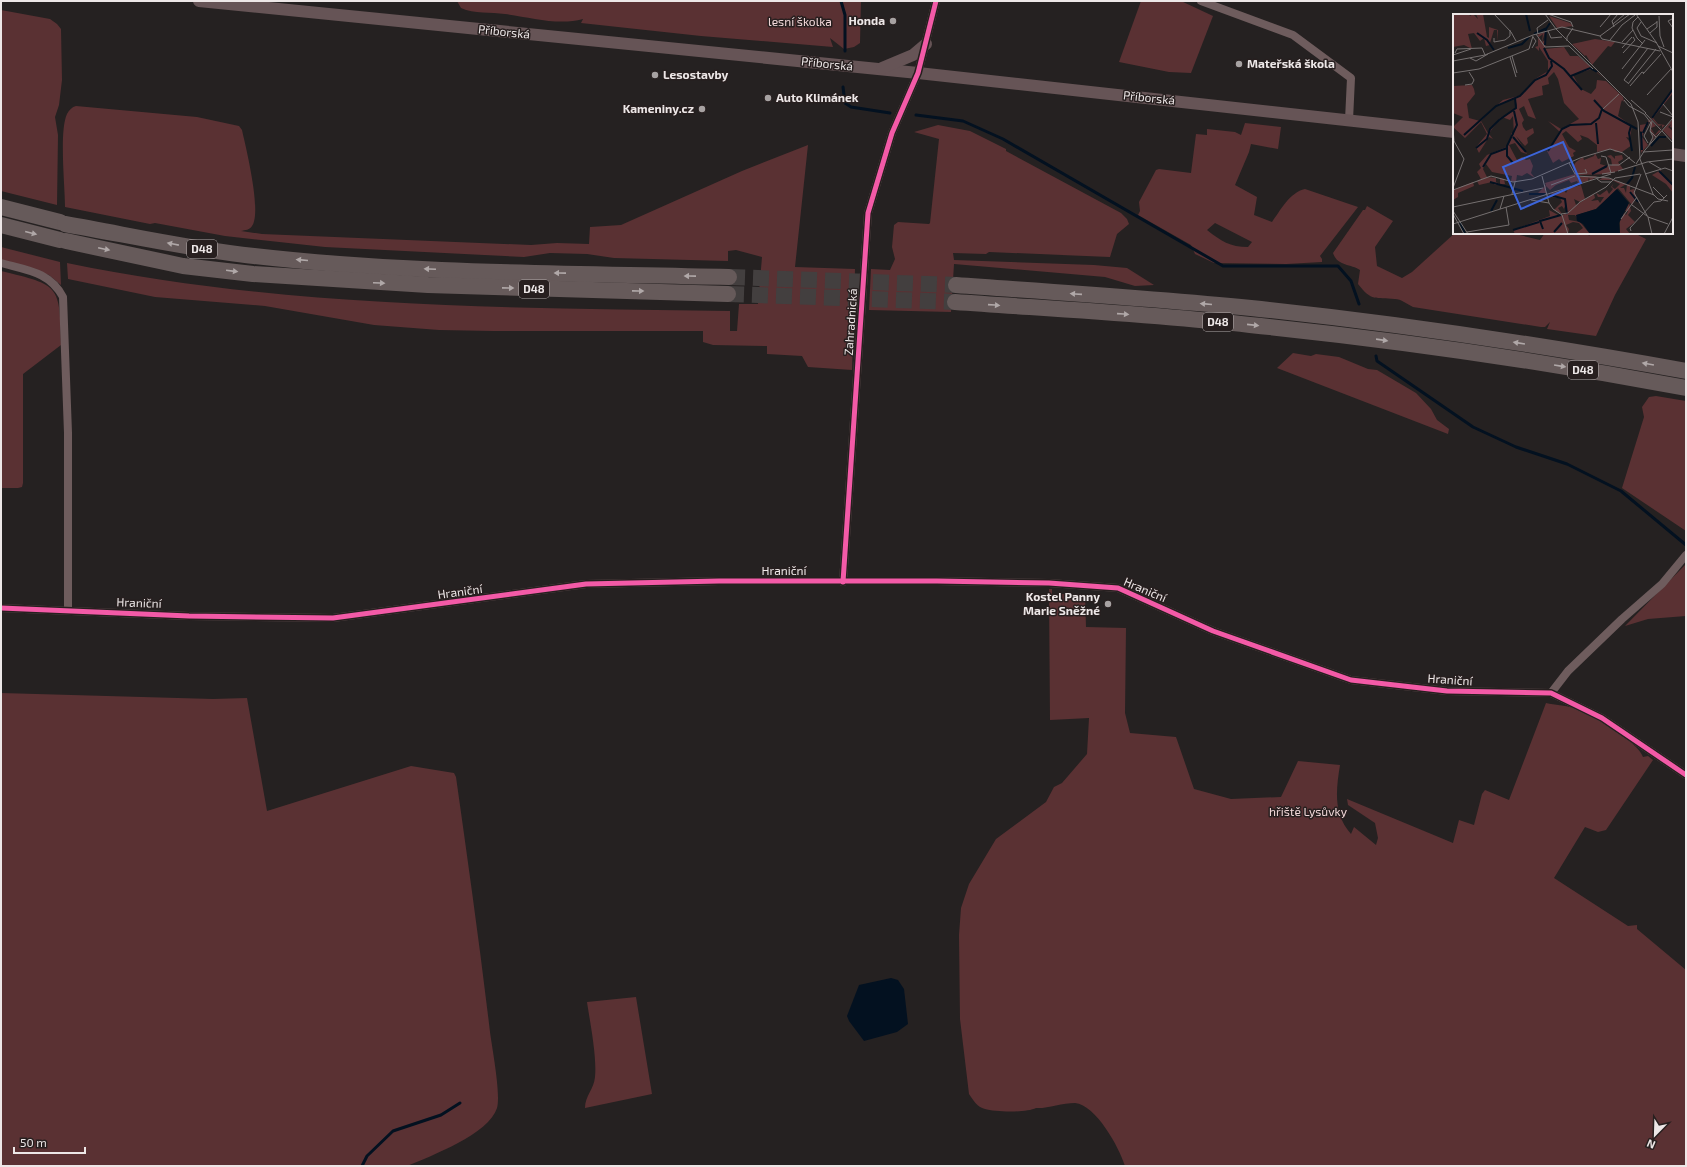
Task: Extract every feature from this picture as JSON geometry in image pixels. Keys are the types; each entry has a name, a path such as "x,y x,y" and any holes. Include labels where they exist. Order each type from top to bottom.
{"highway":[{"name":"D48","path":"1,207 63,223 186,247 253,256 341,264 487,271 728,277"},
{"name":"D48","path":"1,225 63,241 183,266 253,274 436,286 728,294"},
{"name":"D48","path":"956,285 1151,299 1328,317 1482,337 1686,371"},
{"name":"D48","path":"955,302 1150,316 1326,333 1480,354 1686,388"}],"main road":[{"name":"Příborská","path":"199,1 918,73 1453,132"},
{"path":"879,69 913,55 926,44"},
{"path":"1673,154 1686,156"}],"street":[{"name":"Zahradnická","path":"843,582 868,213 892,133 918,73 936,1"},
{"path":"1201,1 1293,35 1351,78 1349,120"},
{"path":"1,263 49,278 58,286 63,298 68,433 68,610"},
{"path":"1686,555 1662,584 1622,618 1568,671 1551,693 1602,718 1686,775"},
{"name":"Hraniční","path":"1,608 190,616 333,618 586,584 719,581 1049,583 1118,588 1213,631 1351,680 1447,691 1551,693"}],"green space":[{"name":"lesní školka","path":"457,1 861,1 860,43 854,47 844,49 830,38 833,47 701,36 581,23 583,19 564,22 544,20 466,10 461,8"},
{"path":"1141,1 1181,1 1213,16 1191,73 1169,72 1119,62"},
{"path":"1,10 50,19 61,29 62,80 59,105 55,117 58,135 57,205 1,191"},
{"path":"76,106 197,117 239,126 242,130 250,165 255,208 255,219 252,226 249,229 241,231 262,234 531,245 557,243 589,244 590,227 621,225 742,171 808,145 795,267 855,269 852,370 808,367 802,356 767,354 767,346 713,345 703,342 703,331 493,331 439,330 374,325 265,306 155,297 68,279 67,263 149,278 231,289 314,297 397,303 563,309 730,311 730,331 737,331 739,304 758,304 762,257 736,250 728,251 728,261 614,258 587,254 550,253 524,257 325,247 225,236 155,223 150,224 65,207 63,133 67,114 73,107"},
{"path":"1245,123 1281,127 1278,149 1251,144 1235,185 1257,197 1254,215 1272,222 1290,198 1305,189 1358,207 1320,256 1322,262 1286,264 1214,263 1195,254 1191,245 1138,215 1140,211 1139,202 1156,170 1159,169 1191,173 1196,134 1207,135 1207,129 1235,132 1241,135","holes":["1215,223 1252,242 1248,247 1231,245 1207,230"]},
{"path":"938,125 970,131 1006,149 1006,151 1121,213 1127,219 1129,224 1117,234 1110,257 989,252 986,254 953,253 954,260 1094,265 1127,268 1154,285 1135,286 1105,277 954,264 951,312 869,310 871,269 890,270 895,259 892,247 894,225 898,222 930,223 939,139 914,132"},
{"path":"1367,206 1393,221 1375,247 1377,266 1402,278 1412,272 1454,234 1515,234 1540,240 1544,234 1588,234 1589,236 1590,234 1636,234 1646,239 1615,295 1596,336 1547,329 1550,322 1545,327 1541,327 1413,307 1397,299 1374,298 1367,294 1358,284 1360,270 1341,263 1333,253 1363,210 1365,210"},
{"path":"1,247 60,262 61,285 49,275 1,260"},
{"path":"1,271 35,280 46,285 53,291 60,310 61,345 23,374 23,483 22,487 18,488 1,488"},
{"path":"1293,353 1311,356 1316,354 1339,357 1368,369 1377,370 1416,393 1431,409 1437,420 1449,429 1448,434 1277,368"},
{"path":"1656,396 1686,401 1686,531 1622,488 1644,417 1642,407 1649,397"},
{"path":"1686,564 1686,616 1648,619 1625,626"},
{"name":"hřiště Lysůvky","path":"1049,589 1052,589 1052,594 1085,594 1086,627 1126,628 1125,713 1130,733 1176,737 1194,789 1231,799 1281,797 1298,761 1340,765 1337,801 1341,818 1351,834 1354,827 1376,845 1378,838 1375,823 1348,805 1347,799 1453,843 1459,820 1474,825 1482,794 1485,790 1509,800 1546,703 1570,707 1590,715 1623,736 1639,751 1643,757 1648,756 1653,760 1606,830 1598,832 1585,827 1554,878 1628,926 1637,925 1637,929 1686,970 1686,1166 1125,1166 1118,1148 1106,1128 1091,1111 1083,1106 1070,1103 1025,1111 1010,1112 990,1110 977,1105 969,1094 960,1019 959,935 961,908 969,884 996,839 1046,802 1054,787 1062,783 1087,754 1089,718 1050,720"},
{"path":"1,693 213,699 247,698 267,811 411,766 454,773 456,777 465,841 497,1082 498,1101 497,1108 492,1118 483,1127 458,1143 407,1166 1,1166"},
{"path":"636,997 652,1094 585,1108 586,1100 595,1077 593,1040 587,1002"}],"water":[{"path":"891,978 898,980 904,989 908,1024 897,1032 864,1041 847,1016 859,985"}],"waterway":[{"path":"841,1 845,15 845,51"},
{"path":"843,87 845,103 851,107 890,113"},
{"path":"916,115 963,121 1003,139 1223,266 1338,266 1351,281 1359,304"},
{"path":"1376,356 1377,361 1473,427 1516,447 1567,464 1621,491 1686,545"},
{"path":"362,1166 367,1156 393,1131 441,1115 460,1103"}],"tunnel":[{"path":"729,277 956,285"},
{"path":"728,294 955,302"}],"cycle path":[{"path":"843,582 868,213 892,133 918,73 936,1"},
{"path":"1,608 189,616 333,618 586,584 719,581 937,581 1049,583 1118,588 1213,631 1351,680 1447,691 1551,693 1602,718 1686,775"}],"place":[{"name":"Honda","path":"893,21"},
{"name":"Mateřská škola","path":"1239,64"},
{"name":"Lesostavby","path":"655,75"},
{"name":"Auto Klimánek","path":"768,98"},
{"name":"Kameniny.cz","path":"702,109"},
{"name":"Kostel Panny Marie Sněžné","path":"1108,604"}]}
